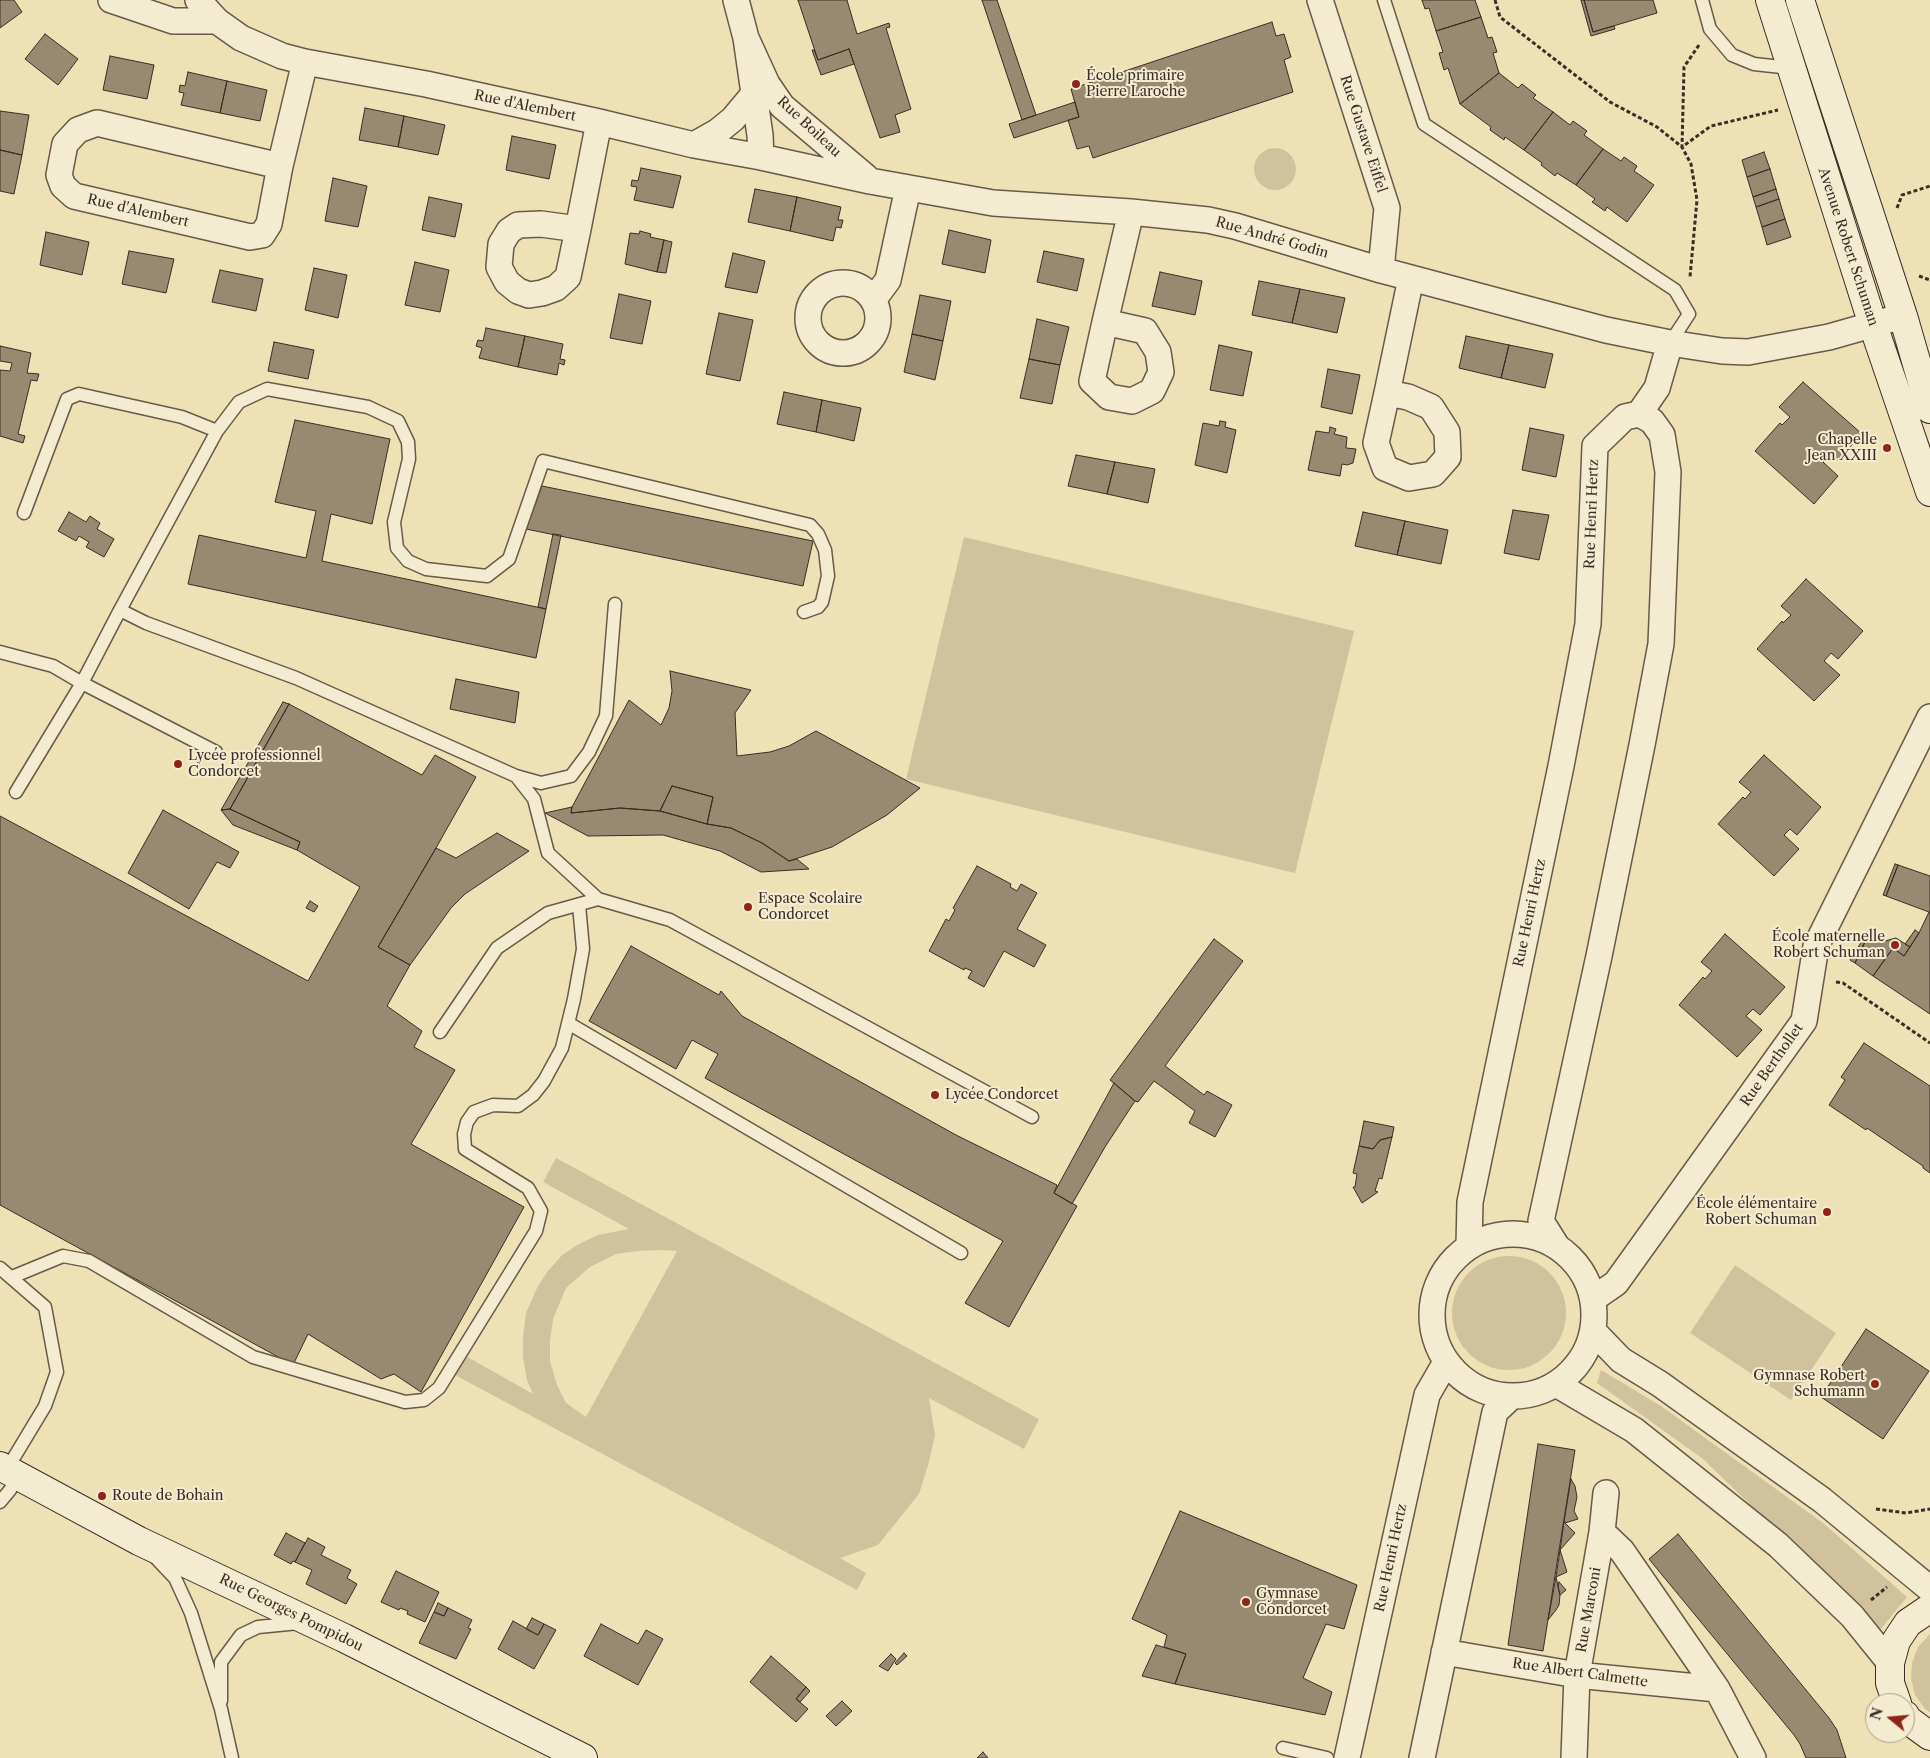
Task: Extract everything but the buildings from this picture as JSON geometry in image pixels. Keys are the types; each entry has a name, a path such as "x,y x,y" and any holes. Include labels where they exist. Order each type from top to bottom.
{"main road":[{"name":"Avenue Robert Schuman","path":"1770,0 1873,325 1928,480"},
{"path":"1800,0 1904,316 1930,409"},
{"name":"Rue Georges Pompidou","path":"8,1470 139,1541 310,1622 583,1758"},
{"path":"1894,1693 1890,1683 1890,1663 1896,1641 1908,1623 1930,1608"}],"street":[{"path":"111,0 174,21 217,21"},
{"name":"Rue d'Alembert","path":"198,0 217,21 241,38 282,56 304,62 426,84 694,145 761,157"},
{"name":"Rue Boileau","path":"736,0 746,38 760,135 761,157"},
{"name":"Rue Gustave Eiffel","path":"1320,0 1387,208 1381,270"},
{"name":"Rue Boileau","path":"746,38 767,84 782,106 870,181"},
{"name":"Rue d'Alembert","path":"280,166 97,123 78,130 65,144 59,175 62,186 74,196 250,237 262,235 269,224 304,62"},
{"path":"694,145 717,132 733,119 753,95"},
{"path":"578,229 599,122"},
{"name":"Rue André Godin","path":"761,157 870,181 993,203 1131,212 1208,220 1235,226 1381,270 1606,330 1722,351 1748,352 1812,340 1904,316"},
{"path":"874,299 888,280 908,188"},
{"path":"1105,322 1131,212"},
{"path":"1387,393 1411,278"},
{"path":"1556,1246 1541,1221 1607,918 1661,644 1668,472 1662,434 1652,421 1639,414 1658,388 1670,343"},
{"name":"Rue Henri Hertz","path":"1469,1246 1470,1202 1561,766 1588,624 1594,446 1625,417 1639,414"},
{"name":"Rue Berthollet","path":"1593,1299 1616,1283 1804,1022 1816,946 1930,717"},
{"path":"1513,1233 1535,1236 1556,1246 1573,1260 1586,1278 1593,1299 1593,1331 1588,1347 1580,1361 1569,1374 1556,1384 1535,1393 1512,1396 1487,1392 1464,1380 1446,1362 1432,1327 1432,1308 1436,1290 1443,1273 1455,1258 1469,1246 1490,1236 1513,1233"},
{"path":"1593,1331 1620,1360 1660,1384 1822,1500 1930,1589"},
{"name":"Rue Henri Hertz","path":"1347,1758 1427,1395 1446,1362"},
{"path":"1556,1384 1634,1430 1778,1546 1852,1616 1890,1663"},
{"path":"1422,1758 1495,1412 1512,1396"},
{"name":"Rue Marconi","path":"1574,1758 1577,1675 1602,1532 1606,1493"},
{"path":"1602,1532 1622,1551 1717,1689 1753,1758"},
{"name":"Rue Albert Calmette","path":"1444,1652 1577,1675 1717,1689"}],"lane":[{"path":"1384,0 1424,124 1675,290 1689,314 1670,343"},
{"path":"1702,0 1710,29 1732,55 1754,64 1792,68"},
{"path":"16,792 82,683 217,431 239,402 267,389 368,407 398,421 408,442 409,459 394,522 397,548 408,561 426,568 486,576 509,559 543,462 810,525 818,534 825,550 828,576 822,602 818,607 804,612"},
{"path":"24,513 67,399 79,394 182,417 217,431"},
{"path":"120,610 146,623 296,678 516,776 541,783 572,776 589,752 606,716 615,604"},
{"path":"0,652 52,666 216,752"},
{"path":"516,776 534,799 548,853 598,899 670,920 1032,1118"},
{"path":"440,1032 497,948 548,913 598,899"},
{"path":"12,1277 63,1256 89,1261 253,1357 405,1402 424,1400 439,1388 536,1232 541,1211 528,1188 465,1149 464,1134 466,1122 474,1112 493,1105 518,1106 533,1095 544,1081 562,1048 583,949 579,905"},
{"path":"568,1023 961,1254"},
{"path":"0,1268 45,1306 57,1372 45,1406 8,1470 10,1490 0,1502"},
{"path":"139,1541 175,1578 190,1614 212,1687 221,1709 232,1758"},
{"path":"221,1709 221,1662 241,1635 258,1627 310,1622"},
{"path":"1283,1748 1327,1758"}],"path":[{"path":"1495,0 1500,18 1610,102 1656,127 1682,147 1691,164 1697,200 1692,273 1682,302"},
{"path":"1682,147 1684,67 1710,29"},
{"path":"1682,147 1711,126 1803,104"},
{"path":"1811,979 1843,983 1930,1043"},
{"path":"1874,1509 1906,1513 1930,1509"}],"shaded area":[{"path":"1279,148 1287,151 1293,157 1296,169 1293,181 1287,187 1271,190 1263,187 1257,181 1254,165 1257,157 1263,151"},
{"path":"964,537 1354,631 1295,873 906,779"},
{"path":"556,1158 1039,1419 1024,1449 929,1398 935,1435 919,1494 878,1545 840,1558 866,1573 857,1590 453,1374 464,1355 533,1394 527,1380 523,1357 523,1337 526,1313 537,1288 547,1272 562,1255 579,1244 598,1235 629,1229 543,1182","holes":["638,1251 677,1251 586,1417 566,1403 557,1385 550,1361 553,1319 566,1288 590,1267 616,1254"]},
{"path":"1509,1256 1531,1260 1550,1272 1562,1291 1566,1313 1562,1335 1550,1354 1531,1366 1509,1370 1487,1366 1468,1354 1456,1335 1452,1313 1456,1291 1468,1272 1487,1260"},
{"path":"1735,1265 1836,1333 1791,1400 1690,1333"},
{"path":"1601,1370 1661,1406 1823,1523 1907,1597 1880,1630 1703,1459 1597,1383"},
{"path":"1930,1634 1930,1712 1925,1709 1915,1695 1911,1679 1912,1663 1918,1647"}],"place":[{"name":"École primaire Pierre Laroche","path":"1076,84"},
{"name":"Chapelle Jean XXIII","path":"1887,448"},
{"name":"Lycée professionnel Condorcet","path":"178,764"},
{"name":"Espace Scolaire Condorcet","path":"748,907"},
{"name":"École maternelle Robert Schuman","path":"1895,945"},
{"name":"Lycée Condorcet","path":"935,1095"},
{"name":"École élémentaire Robert Schuman","path":"1827,1212"},
{"name":"Gymnase Robert Schumann","path":"1875,1384"},
{"name":"Route de Bohain","path":"102,1496"},
{"name":"Gymnase Condorcet","path":"1246,1602"}]}
